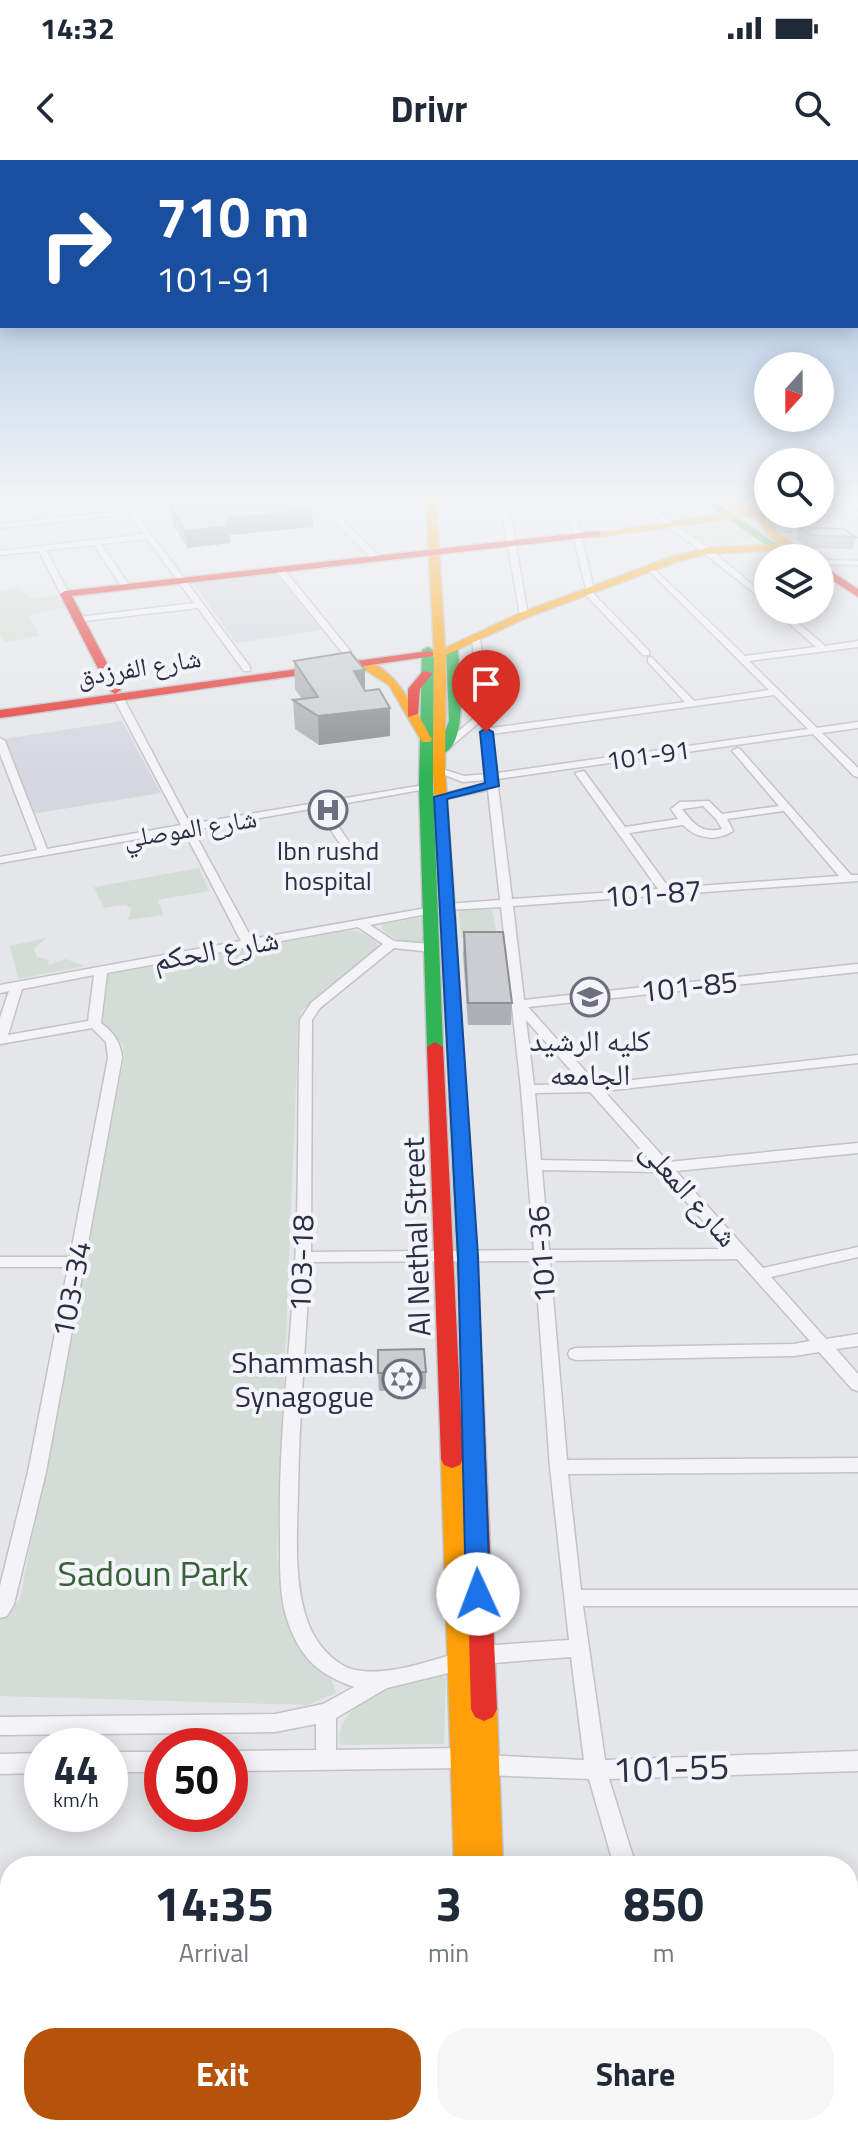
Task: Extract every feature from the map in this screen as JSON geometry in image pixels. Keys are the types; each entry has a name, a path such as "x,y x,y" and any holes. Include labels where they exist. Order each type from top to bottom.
{"main road":[{"path":"81,592 65,594 117,694"},
{"path":"430,592 436,655 447,690 442,757 432,796"},
{"path":"412,714 414,689 436,655 524,615 585,592"},
{"name":"شارع الفرزدق","path":"117,694 247,669 353,658 436,655"},
{"name":"Al Nethal Street","path":"436,655 426,739 439,908 431,948 445,1257 457,1662 467,1856"},
{"path":"353,658 380,668 392,678 426,739"},
{"name":"شارع الفرزدق","path":"0,712 353,658"},
{"path":"439,908 468,1256 489,1856"}],"street":[{"path":"191,592 247,669"},
{"path":"298,592 353,658"},
{"path":"520,592 524,615"},
{"path":"589,592 692,704"},
{"path":"676,592 858,774"},
{"path":"79,620 200,605"},
{"path":"795,624 824,649"},
{"name":"101-36","path":"476,639 528,1089 559,1467 573,1598 596,1770 622,1856"},
{"path":"744,659 858,644"},
{"path":"486,732 777,692"},
{"path":"117,694 248,943"},
{"path":"442,757 485,713"},
{"name":"101-91","path":"442,757 463,779 492,782 737,751 858,725"},
{"name":"101-91","path":"432,796 492,782 819,734 858,734"},
{"path":"0,741 43,853"},
{"path":"737,751 853,879"},
{"path":"580,773 666,892"},
{"name":"شارع الموصلي","path":"381,797 432,796"},
{"name":"شارع الموصلي","path":"0,860 381,797 432,796"},
{"path":"705,803 720,817 728,831 705,836 696,834 685,821 676,807 705,803"},
{"path":"320,807 355,858"},
{"path":"720,817 786,808"},
{"path":"622,831 685,821"},
{"name":"101-87","path":"439,908 853,879"},
{"name":"شارع الحكم","path":"0,989 439,908"},
{"path":"361,924 391,944 431,948"},
{"name":"103-18","path":"391,944 315,1006 306,1020 303,1257 288,1573 303,1638 322,1661 353,1678 380,1682 457,1662"},
{"name":"101-85","path":"519,1004 858,968"},
{"path":"16,987 0,1040 94,1024 101,972"},
{"name":"شارع المعلى","path":"519,1004 597,1088 858,1385"},
{"name":"103-34","path":"0,1610 5,1604 37,1472 115,1058 116,1046 108,1034 94,1024"},
{"path":"528,1089 597,1088 858,1059"},
{"path":"534,1165 667,1167 858,1148"},
{"path":"761,1274 858,1252"},
{"path":"303,1257 743,1254"},
{"path":"0,1262 76,1262"},
{"path":"576,1354 779,1351 858,1340"},
{"path":"559,1467 858,1465"},
{"path":"573,1598 858,1598"},
{"path":"480,1655 580,1648"},
{"path":"0,1726 275,1723 326,1713 380,1682"},
{"path":"326,1713 326,1760"},
{"path":"248,1761 462,1758"},
{"name":"101-55","path":"485,1765 596,1770 858,1761"},
{"path":"0,1764 24,1763"}],"shaded area":[{"path":"199,592 291,592 321,630 236,643"},
{"path":"122,721 161,793 32,814 4,739"}],"green space":[{"path":"0,592 25,592 31,599 57,595 66,607 28,616 40,636 5,642 0,636"},
{"path":"199,868 209,891 158,900 163,915 128,920 132,908 124,905 104,908 94,887"},
{"path":"467,908 492,910 497,935 471,940 461,937 459,912"},
{"path":"424,919 426,945 395,939 381,929 383,924"},
{"name":"Sadoun Park","path":"357,931 375,939 378,946 301,1012 298,1035 277,1556 281,1593 292,1634 329,1671 336,1693 307,1705 0,1696 0,1618 20,1599 124,1058 123,1045 103,1023 105,975"},
{"path":"46,938 34,949 37,957 49,960 48,965 66,959 85,966 18,979 10,946"},
{"path":"439,1673 446,1679 444,1744 340,1745 341,1729 359,1705 392,1688"}],"building":[{"path":"350,652 365,670 354,671 365,691 379,689 390,708 318,716 293,700 318,697 294,661"},
{"path":"464,932 503,932 512,1003 468,1003"},
{"path":"424,1349 426,1372 378,1373 378,1350"}],"traffic: fast":[{"path":"428,650 426,786 435,1047"},
{"path":"444,749 455,721 452,650"},
{"path":"447,899 472,1367"}],"traffic: slow":[{"path":"436,592 441,674 439,771 447,899"},
{"path":"429,654 449,651 524,615 585,592"},
{"path":"360,662 394,683 426,739"},
{"path":"452,1459 468,1856"},
{"path":"484,1709 489,1856"}],"traffic: jam":[{"path":"81,592 65,594 115,690"},
{"path":"0,714 429,654"},
{"path":"412,714 414,689 427,673"},
{"path":"435,1047 452,1459"},
{"path":"472,1367 484,1709"}],"place":[{"name":"Ibn rushd hospital","path":"328,810"},
{"name":"كليه الرشيد الجامعه","path":"590,997"},
{"name":"Shammash Synagogue","path":"402,1379"}],"route":[{"path":"478,1594 468,1256 440,797 492,786 486,732"}]}
